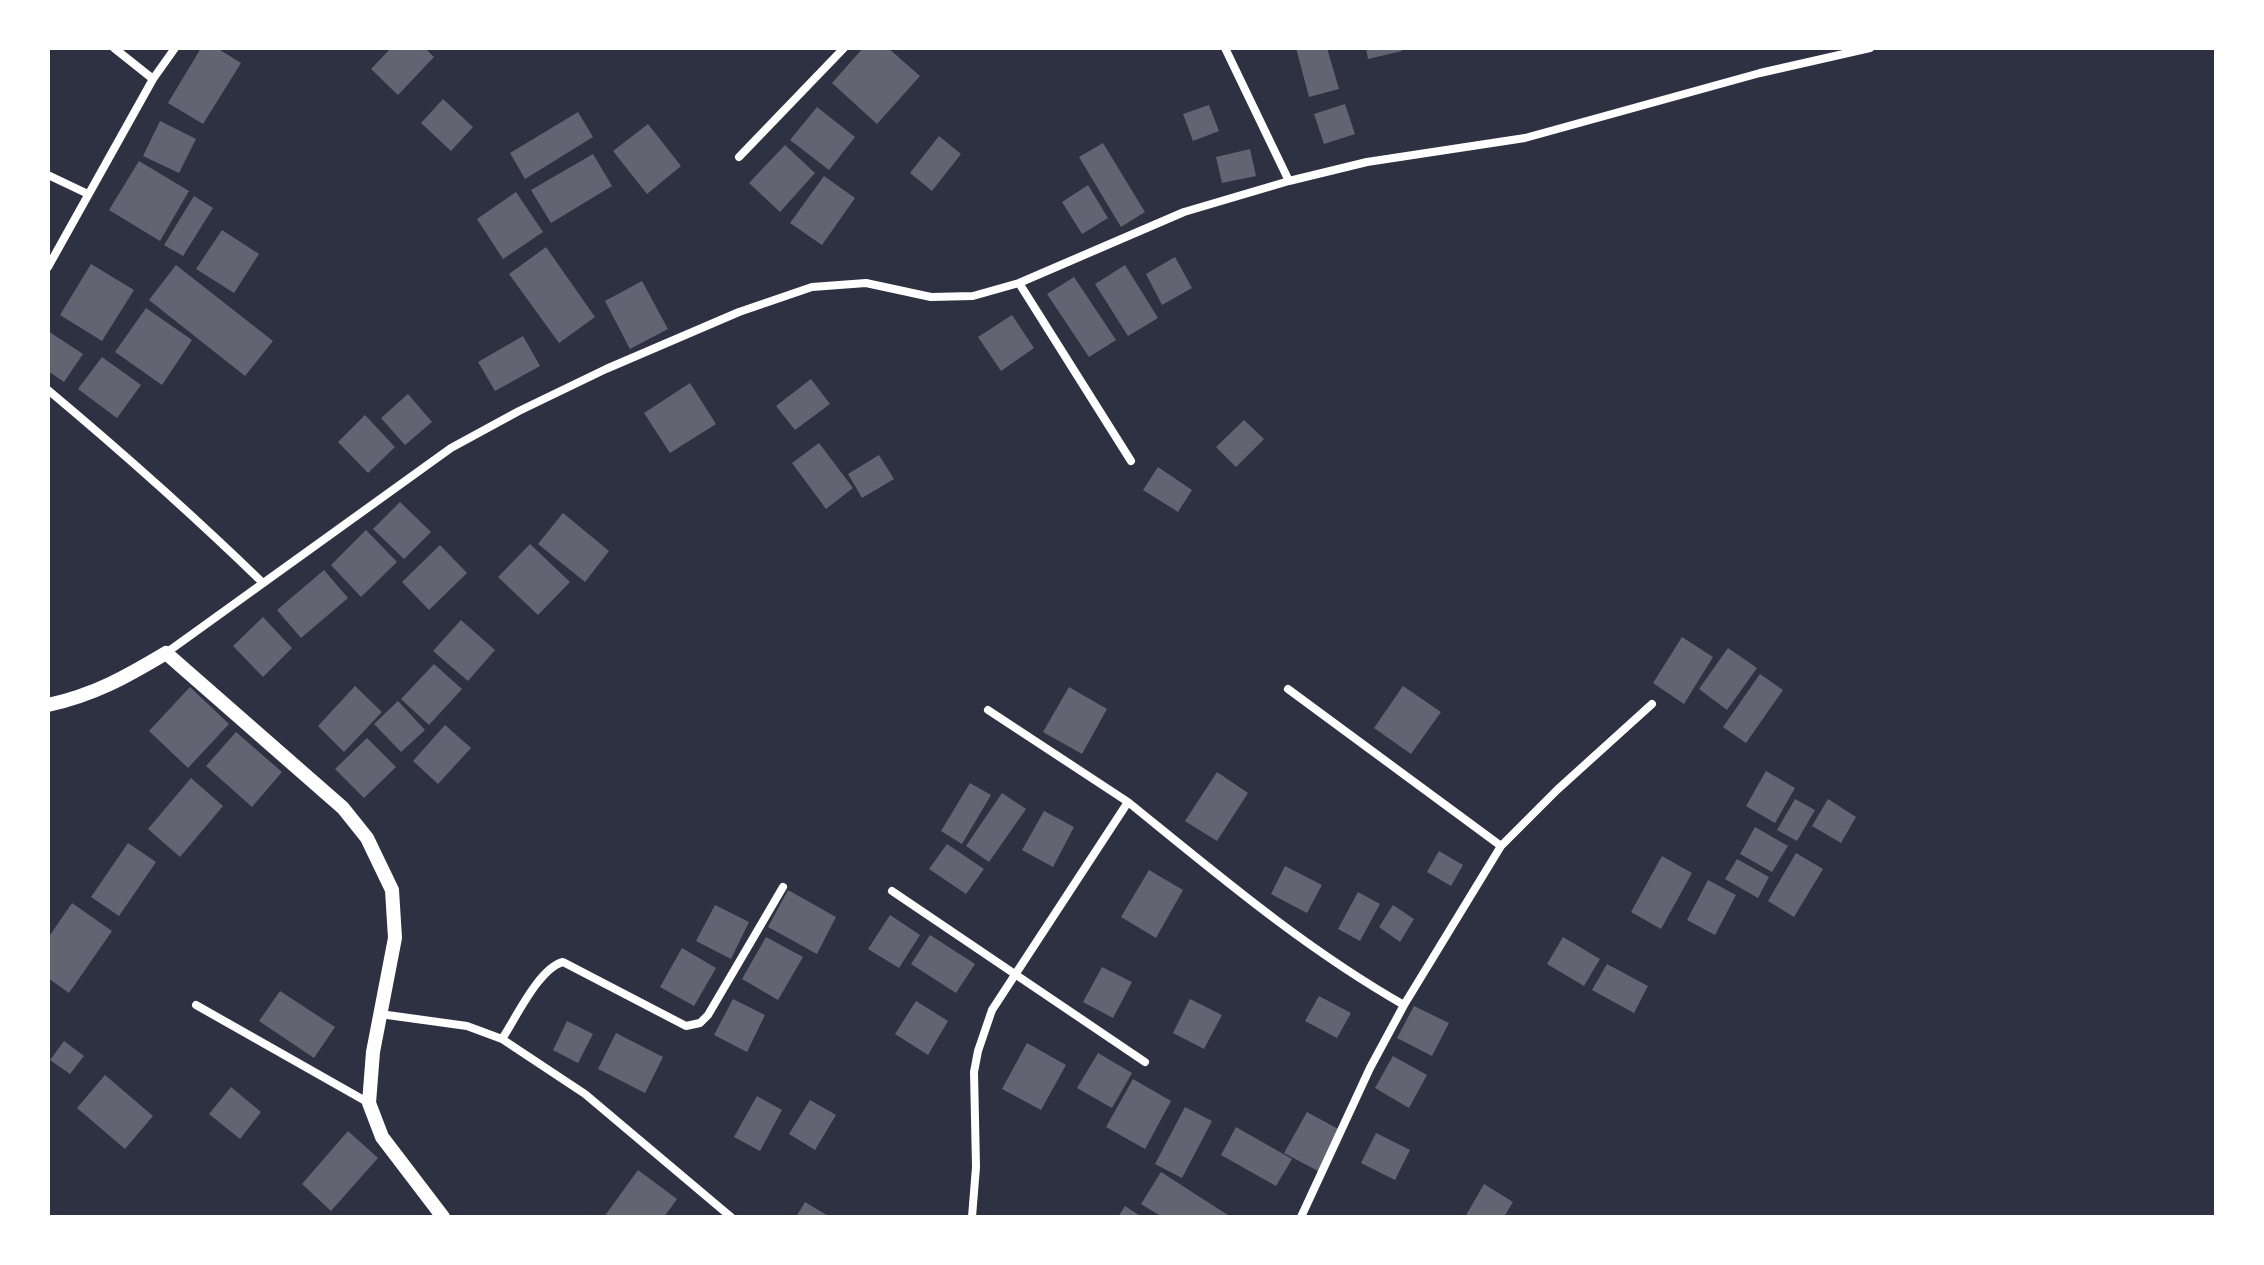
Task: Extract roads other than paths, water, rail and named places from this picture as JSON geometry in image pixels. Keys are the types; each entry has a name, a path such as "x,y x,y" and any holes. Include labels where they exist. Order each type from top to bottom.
{"street":[{"path":"114,48 153,79"},
{"path":"48,267 153,79 175,48"},
{"path":"739,157 844,48"},
{"path":"1225,48 1289,181"},
{"path":"48,705 77,699 117,683 166,653 451,448 606,369 726,317 812,287 866,283 931,297 973,296 1019,283 1184,212 1289,181 1367,162 1525,138 1760,73 1870,48"},
{"path":"48,175 88,194"},
{"path":"1019,283 1131,461"},
{"path":"48,390 131,460 263,583"},
{"path":"166,653 343,808 381,862 392,890 395,938 369,1077 369,1103 382,1137 443,1217"},
{"path":"1288,689 1501,846"},
{"path":"1301,1217 1370,1068 1404,1005 1501,846 1557,790 1652,704"},
{"path":"988,710 1128,802 1274,920 1404,1005"},
{"path":"972,1217 976,1167 974,1072 992,1010 1128,802"},
{"path":"502,1039 543,976 555,964 563,962 686,1026 700,1023 708,1015 783,887"},
{"path":"892,891 1145,1062"},
{"path":"196,1005 369,1103"},
{"path":"380,1014 467,1026 502,1039 585,1094 731,1217"}]}
